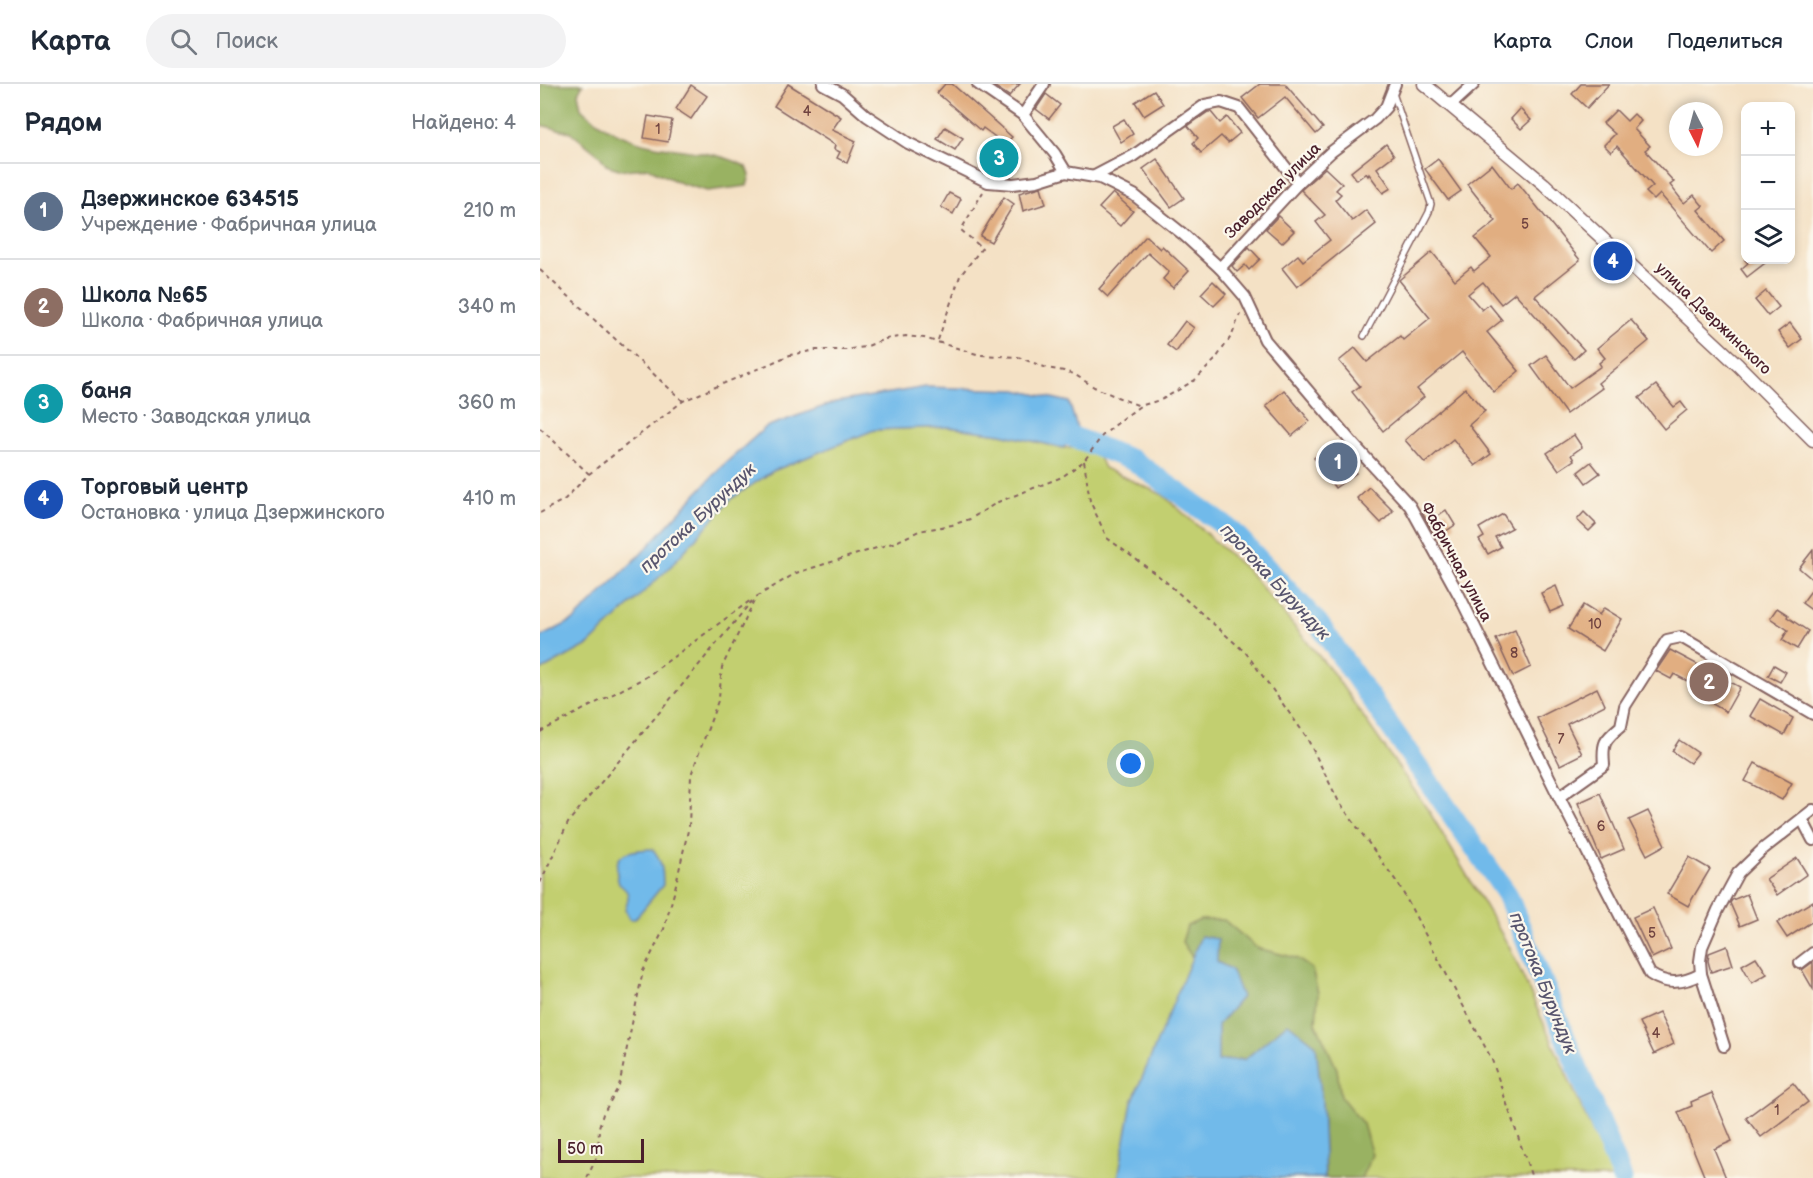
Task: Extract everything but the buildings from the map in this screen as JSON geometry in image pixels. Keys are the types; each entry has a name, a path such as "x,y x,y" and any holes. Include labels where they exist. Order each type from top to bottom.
{"street":[{"path":"823,84 842,94 867,116 909,143 988,182 1012,184 1036,181 1066,172 1100,178 1134,195 1184,235 1220,268 1245,297"},
{"path":"842,94 850,84"},
{"path":"978,84 1023,115 1055,154 1066,172"},
{"path":"1023,115 1044,84"},
{"name":"улица Дзержинского","path":"1424,84 1544,184 1738,365 1813,440"},
{"path":"1451,105 1474,84"},
{"name":"Заводская улица","path":"1220,268 1298,183 1331,152 1375,119 1386,107 1394,88"},
{"path":"1093,177 1133,156 1205,105 1221,102 1239,108 1298,183"},
{"name":"Фабричная улица","path":"1245,297 1265,340 1354,445 1410,506 1459,595 1650,974 1670,983 1686,981 1701,974"},
{"path":"1559,797 1604,765 1602,747 1608,737 1621,726 1625,706 1667,640 1681,637 1813,714"},
{"path":"1724,1046 1701,974 1702,947 1738,873 1763,849 1813,810"},
{"path":"1802,819 1813,840"},
{"path":"1800,963 1813,954"}],"lane":[{"path":"1364,336 1429,212 1431,204 1394,88"}],"path":[{"path":"938,340 960,276 982,248 961,230 988,182"},
{"path":"540,270 683,401"},
{"path":"540,732 646,677 756,597 796,573 896,542 919,531 970,519 998,502 1062,477 1084,461 1102,436 1140,406 1163,399 1195,380 1215,360 1233,335 1245,297"},
{"path":"540,513 564,499 589,474 683,401 790,355 816,350 846,350 865,347 885,339 906,336 938,340 980,354 1018,357 1047,368 1074,374 1094,387 1140,406"},
{"path":"540,428 589,474"},
{"path":"1084,461 1090,501 1107,538 1164,580 1246,653 1306,736 1339,802 1399,885 1492,1060 1532,1178"},
{"path":"540,883 569,821 756,597"},
{"path":"587,1178 598,1154 599,1128 603,1114 619,1086 643,971 664,929 674,893 689,826 691,775 720,698 722,668 756,597"}],"green space":[{"path":"540,84 583,84 578,93 581,108 604,126 642,143 712,154 736,161 747,167 750,175 747,186 707,191 680,183 648,168 622,170 606,165 600,156 570,132 540,125"},
{"path":"948,427 1001,434 1063,448 1094,447 1104,468 1163,495 1249,572 1333,673 1430,813 1510,948 1613,1178 540,1178 540,671 588,645 670,566 731,499 773,471 873,430"},
{"path":"1200,920 1224,920 1257,948 1296,958 1312,969 1318,993 1316,1023 1337,1069 1341,1097 1363,1124 1372,1155 1361,1178 1325,1178 1322,1102 1288,1024 1245,1059 1218,1061 1217,962 1201,937 1192,957 1182,942 1187,926"}],"water":[{"path":"926,387 1017,390 1069,402 1079,434 1063,448 1001,434 948,427 874,430 773,471 731,499 671,566 588,645 540,671 540,637 574,620 640,555 720,468 766,427 836,402"},
{"path":"652,849 660,861 663,885 635,919 630,919 625,909 628,895 619,884 617,866 622,855 628,852"},
{"path":"1201,936 1218,939 1217,962 1231,969 1242,997 1218,1025 1218,1061 1245,1059 1288,1023 1316,1045 1322,1102 1325,1178 1118,1178 1132,1102"}],"waterway":[{"name":"протока Бурундук","path":"1048,427 1134,461 1232,531 1318,623 1507,894 1622,1178"}],"place":[{"name":"баня","path":"999,158"},
{"name":"Торговый центр","path":"1613,261"},
{"name":"Дзержинское 634515","path":"1338,462"},
{"name":"Школа №65","path":"1709,682"}]}
